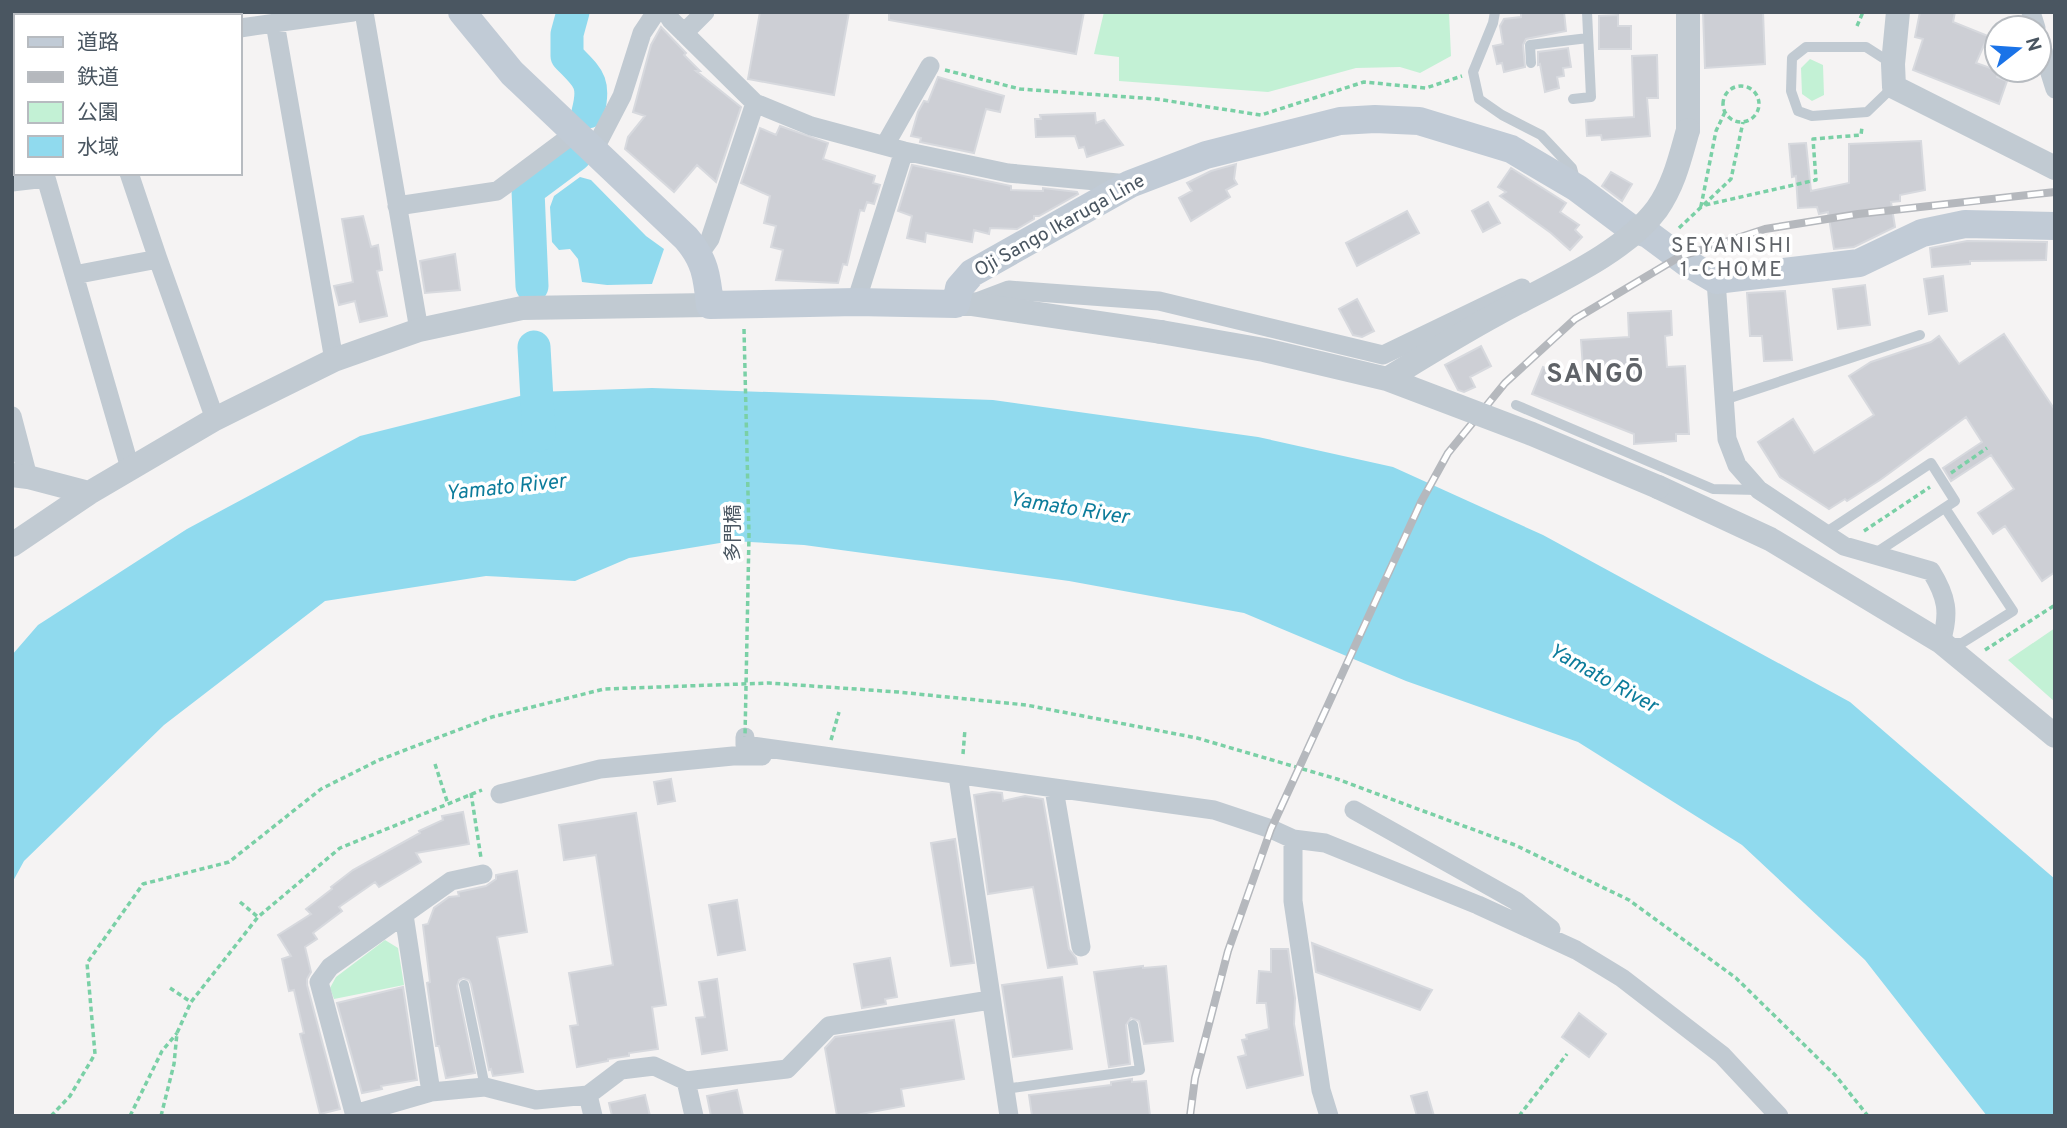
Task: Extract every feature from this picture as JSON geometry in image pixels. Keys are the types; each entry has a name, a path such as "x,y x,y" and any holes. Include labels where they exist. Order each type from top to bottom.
{"main road":[{"path":"462,12 512,74 700,253 708,279 709,305 856,302 963,304"},
{"name":"Oji Sango Ikaruga Line","path":"963,304 958,288 972,273 1130,184 1206,155 1340,121 1375,119 1419,121 1511,149 1577,188 1629,227 1648,234 1687,264 1716,281"},
{"path":"1716,281 1860,262 1922,233 1965,225 2055,226"}],"street":[{"path":"242,28 321,14 353,12"},
{"path":"364,12 419,330"},
{"path":"397,206 497,191 585,141 622,96 642,33 656,12"},
{"path":"666,12 755,103 811,126 894,148 1008,173 1130,184"},
{"path":"684,33 705,12"},
{"path":"1387,379 1477,324 1601,257 1631,236 1657,209 1675,177 1688,130 1688,12"},
{"path":"1898,12 1893,76 2055,167"},
{"path":"275,23 334,360"},
{"path":"856,302 894,148 930,66"},
{"path":"700,253 710,239 755,103"},
{"path":"130,175 215,419"},
{"path":"12,182 46,178 130,468"},
{"path":"963,304 1009,290 1159,302 1383,355 1589,255 1629,227"},
{"path":"74,275 158,259"},
{"path":"1716,281 1727,439 1737,464 1759,490 1844,545 1931,571 1944,592 1947,621 1941,642"},
{"path":"963,304 1161,332 1264,350 1387,379 1532,434 1658,487 1770,539 1941,642 2055,736"},
{"path":"12,545 89,493 215,419 334,360 419,330 522,308 709,305"},
{"path":"12,416 20,476 89,493"},
{"path":"745,737 745,745 826,750 958,776 1214,810 1293,839 1325,843 1478,905 1576,950 1622,978 1722,1055 1779,1116"},
{"path":"492,792 600,769 826,750"},
{"path":"958,776 1009,1116"},
{"path":"1054,789 1081,947"},
{"path":"1354,810 1516,901 1576,950"},
{"path":"1293,839 1293,901 1321,1090 1329,1116"},
{"path":"483,874 451,881 330,967 319,982 355,1115 431,1092 485,1087 536,1100 588,1095 621,1070 654,1066 686,1081 787,1069 829,1026 990,1000"},
{"path":"404,915 431,1092"},
{"path":"686,1081 694,1116"},
{"path":"588,1095 593,1116"}],"lane":[{"path":"1495,12 1473,72 1479,99 1502,115 1541,135 1572,168 1577,188"},
{"path":"1573,99 1591,97 1587,12"},
{"path":"1531,63 1530,45 1588,38"},
{"path":"1806,47 1866,47 1893,76 1867,112 1812,116 1798,111 1791,90 1791,58 1806,47"},
{"path":"1724,400 1920,335"},
{"path":"1516,405 1713,489 1759,490"},
{"path":"1825,533 1931,463 1955,501 1874,554"},
{"path":"1941,642 1962,643 2012,611 1945,508"},
{"path":"464,985 485,1087"},
{"path":"1005,1089 1140,1070 1133,1025"}],"path":[{"path":"1857,26 1863,12"},
{"path":"930,66 1020,89 1156,100 1261,115 1364,82 1426,88 1473,72"},
{"path":"1747,87 1756,95 1758,107 1753,117 1743,122 1732,120 1725,112 1723,100 1730,90 1747,87"},
{"path":"1701,206 1716,131 1725,112"},
{"path":"1662,244 1731,179 1743,122"},
{"path":"1701,206 1816,180 1813,139 1861,135 1862,125"},
{"name":"多門橋","path":"744,329 749,535 745,737"},
{"path":"1855,537 1987,448"},
{"path":"1985,650 2055,604"},
{"path":"51,1116 70,1096 95,1054 87,963 143,884 229,862 321,789 379,760 492,716 604,690 769,683 1027,705 1197,738 1337,779 1515,845 1629,900 1736,978 1836,1076 1868,1116"},
{"path":"826,750 839,712"},
{"path":"963,754 965,729"},
{"path":"435,764 448,804"},
{"path":"130,1116 162,1051 177,1033 191,1002 258,917 340,848 471,793 492,792"},
{"path":"471,793 483,874"},
{"path":"240,902 258,917"},
{"path":"170,988 191,1002"},
{"path":"160,1116 174,1064 177,1033"},
{"path":"1527,1116 1521,1114 1567,1054"}],"green space":[{"path":"1104,12 1449,12 1451,56 1420,73 1400,67 1356,68 1268,92 1119,81 1119,57 1094,54"},
{"path":"1810,59 1823,65 1824,95 1812,101 1802,94 1801,68"},
{"path":"2055,628 2055,702 2008,660"},
{"path":"385,940 398,948 404,985 334,999 330,988 336,977"}],"water":[{"path":"580,177 591,180 646,236 664,249 652,284 607,285 582,282 578,259 570,249 559,250 552,242 550,207 554,196"},
{"name":"Yamato River","path":"652,388 993,400 1258,437 1393,467 1543,535 1850,702 2055,879 2055,1116 1987,1116 1865,960 1742,845 1578,742 1406,681 1244,613 1069,581 804,545 732,541 629,558 575,581 486,576 325,601 164,725 24,861 12,883 12,655 38,625 187,529 360,436 536,392"}],"building":[{"path":"760,12 849,12 834,95 748,79"},
{"path":"889,12 1084,12 1076,54 889,20"},
{"path":"1521,12 1564,12 1566,31 1526,39 1523,45 1525,67 1504,72 1502,63 1497,64 1493,46 1503,44 1500,26 1504,19 1521,17"},
{"path":"1703,12 1763,12 1765,64 1705,68"},
{"path":"1920,12 1955,12 1953,22 1983,34 1983,47 1976,63 1983,65 1983,84 2006,84 1999,104 1913,70 1923,39 1915,37"},
{"path":"1618,15 1618,26 1631,26 1631,49 1599,49 1599,16"},
{"path":"661,27 700,71 696,71 741,107 716,182 697,165 674,192 625,149 628,137 645,116 633,112 651,45"},
{"path":"1568,48 1571,67 1563,68 1564,76 1557,77 1559,88 1545,92 1540,64 1538,65 1538,52"},
{"path":"1657,55 1658,98 1647,98 1650,136 1602,140 1601,135 1587,136 1586,120 1634,117 1632,56"},
{"path":"938,77 1004,96 1000,112 986,109 974,153 920,142 921,138 911,136 918,112 924,101 928,102"},
{"path":"1095,113 1096,123 1104,120 1123,145 1087,157 1084,147 1079,148 1075,136 1036,137 1035,119 1041,119 1040,115"},
{"path":"780,126 828,143 823,159 875,176 873,183 880,185 874,204 867,202 864,211 860,210 847,265 843,264 838,283 776,280 783,250 771,247 776,226 764,223 770,196 741,183 760,128 776,135"},
{"path":"1921,141 1925,190 1900,195 1900,201 1891,202 1895,227 1854,247 1834,249 1828,212 1819,214 1817,207 1798,208 1796,176 1792,177 1789,144 1806,143 1811,191 1849,183 1849,144"},
{"path":"1236,164 1234,179 1237,184 1226,190 1230,197 1191,221 1179,198 1192,191 1187,183 1211,171"},
{"path":"912,165 1011,186 1011,190 1043,191 1043,188 1078,194 1039,216 1034,216 1034,219 1017,229 990,228 989,234 974,230 972,242 926,233 925,242 907,238 912,216 898,211"},
{"path":"1511,168 1566,203 1560,212 1579,225 1575,230 1582,237 1570,250 1500,196 1506,192 1498,187"},
{"path":"1611,172 1632,184 1622,201 1602,186"},
{"path":"1488,202 1500,223 1483,232 1472,211"},
{"path":"1407,211 1419,233 1357,266 1346,243"},
{"path":"363,216 371,247 378,245 382,270 377,271 387,316 360,322 355,301 339,305 334,286 353,282 342,219"},
{"path":"1967,241 2047,242 2046,260 1970,261 1970,264 1932,267 1930,248"},
{"path":"455,254 460,290 425,293 420,261"},
{"path":"1943,276 1947,311 1929,314 1924,279"},
{"path":"1865,285 1870,325 1838,329 1833,289"},
{"path":"1785,291 1792,360 1764,361 1762,336 1750,336 1747,293"},
{"path":"1357,299 1374,331 1362,337 1353,335 1339,309"},
{"path":"1671,311 1672,335 1665,336 1667,367 1685,366 1689,434 1676,434 1676,441 1634,444 1634,434 1532,394 1543,367 1584,383 1581,340 1629,337 1628,313"},
{"path":"2004,334 2055,410 2055,572 2042,581 2005,526 1993,534 1978,513 2014,489 1991,455 1951,481 1943,468 1982,442 1966,417 1880,480 1829,509 1780,477 1758,442 1793,419 1814,453 1874,415 1849,376 1871,362 1931,342 1939,336 1959,364"},
{"path":"1481,346 1491,366 1470,377 1475,387 1464,392 1458,390 1445,365"},
{"path":"671,779 675,801 658,804 654,782"},
{"path":"1002,793 1003,801 1025,796 1043,799 1069,949 1077,964 1048,968 1033,887 988,894 974,795"},
{"path":"463,812 469,844 416,853 421,862 379,887 375,882 339,907 342,911 313,933 317,939 305,947 311,972 307,985 340,1109 320,1114 300,1034 304,1033 294,990 289,991 282,959 291,956 278,935 311,914 306,909 353,870 443,820 442,816"},
{"path":"636,813 666,1005 652,1007 658,1049 629,1053 629,1056 577,1067 570,1026 578,1025 569,973 613,965 596,855 564,860 559,825"},
{"path":"955,839 974,963 951,966 931,843"},
{"path":"517,871 527,932 497,937 523,1072 493,1076 491,1069 489,1070 471,984 463,978 457,986 475,1073 446,1078 439,1046 436,1046 427,983 430,982 423,925 428,924 434,908 449,897 459,896 458,892 486,886 496,879 496,875"},
{"path":"737,900 745,950 718,955 709,905"},
{"path":"1312,943 1432,990 1420,1010 1316,972"},
{"path":"1271,949 1288,949 1295,998 1294,1024 1303,1075 1247,1088 1238,1057 1246,1055 1242,1040 1247,1039 1246,1035 1269,1029 1266,1003 1257,1003 1259,971 1271,972"},
{"path":"890,958 897,997 885,999 886,1004 862,1008 854,964"},
{"path":"1166,966 1173,1041 1144,1044 1139,1021 1131,1018 1126,1025 1130,1064 1109,1067 1094,972"},
{"path":"1062,977 1072,1049 1013,1057 1002,985"},
{"path":"717,979 727,1050 702,1054 696,1018 705,1017 699,982"},
{"path":"403,987 417,1080 381,1086 382,1089 362,1093 337,1003"},
{"path":"1579,1013 1606,1034 1589,1057 1562,1037"},
{"path":"954,1020 964,1079 901,1089 904,1106 861,1114 862,1116 837,1116 825,1048 835,1037"},
{"path":"1132,1079 1132,1082 1146,1081 1150,1116 1032,1116 1029,1095 1111,1085 1111,1082"},
{"path":"737,1090 743,1116 711,1116 707,1096"},
{"path":"1427,1092 1434,1116 1417,1116 1411,1096"},
{"path":"645,1095 650,1116 612,1116 609,1103"}],"waterway":[{"path":"573,12 567,34 567,56 588,80 591,93 588,112"},
{"path":"532,286 528,190 575,155"},
{"path":"534,347 539,435"}],"railway":[{"path":"1190,1116 1195,1078 1228,951 1271,829 1421,502 1448,453 1505,383 1575,319 1679,257 1765,229 1858,214 2055,192"}],"district":[{"name":"SEYANISHI 1-CHOME","path":"1732,258"},
{"name":"SANGŌ","path":"1596,375"}]}
